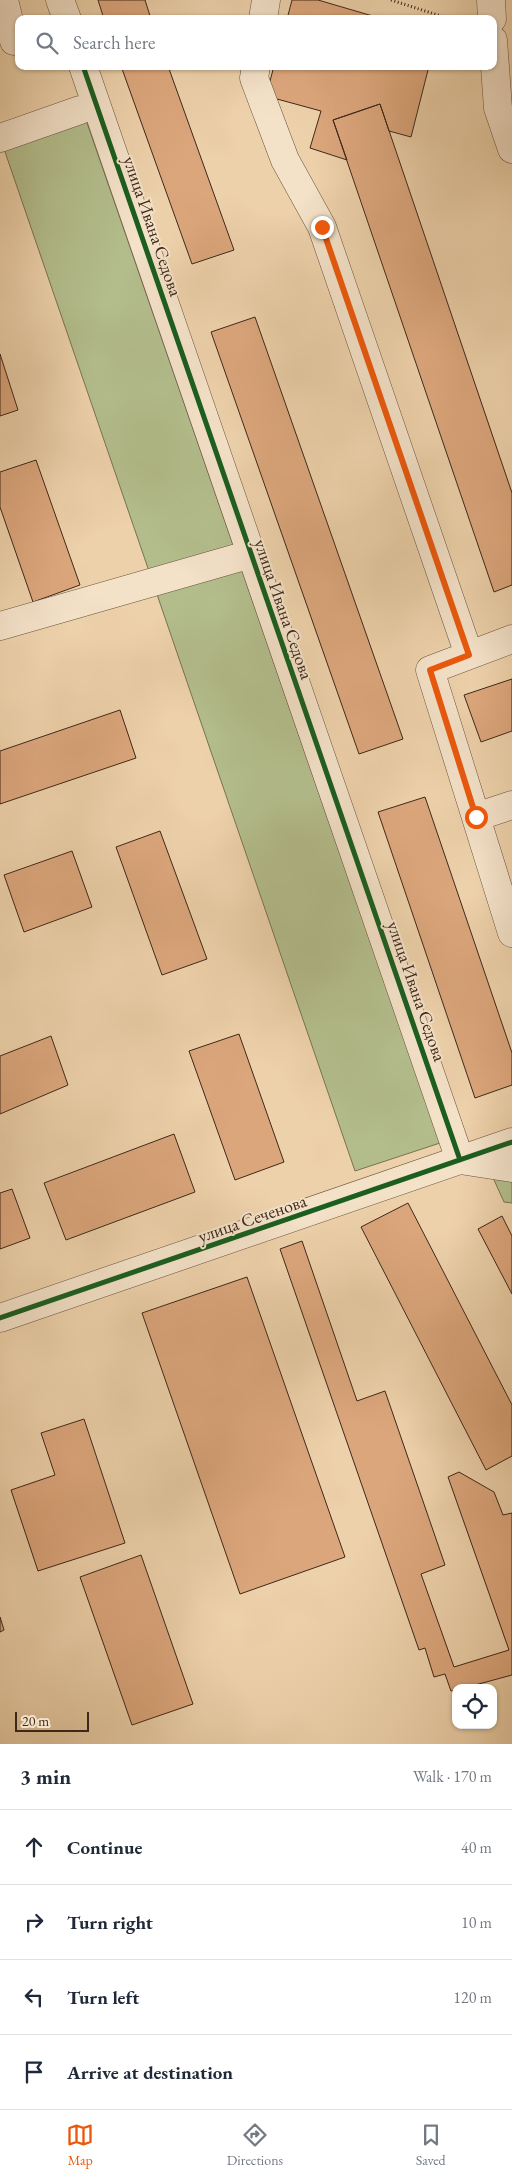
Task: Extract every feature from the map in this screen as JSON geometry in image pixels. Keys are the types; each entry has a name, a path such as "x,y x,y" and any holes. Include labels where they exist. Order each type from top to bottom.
{"street":[{"path":"4,0 14,41"},
{"path":"60,0 66,15"},
{"path":"264,15 266,0"},
{"path":"491,0 492,15"},
{"name":"улица Ивана Седова","path":"84,70 460,1160"},
{"path":"255,70 254,78 285,160 322,227 469,655"},
{"path":"495,70 498,108 512,149"},
{"path":"0,138 80,110"},
{"path":"0,626 251,554"},
{"path":"512,639 430,670 512,933"},
{"path":"476,817 512,805"},
{"name":"улица Сеченова","path":"0,1318 512,1142"},
{"path":"460,1160 512,1168"}],"path":[{"path":"390,0 437,15"}],"green space":[{"path":"86,120 440,1143 355,1171 3,146"},
{"path":"512,1151 512,1203 504,1202 485,1160"}],"building":[{"path":"98,0 145,0 150,15 103,15"},
{"path":"292,0 318,0 369,15 288,15"},
{"path":"122,70 169,70 234,250 192,264"},
{"path":"273,70 428,70 411,137 389,131 380,104 333,120 347,160 310,148 321,111 266,96"},
{"path":"380,104 512,493 512,585 494,592 333,120"},
{"path":"255,317 403,739 359,754 211,332"},
{"path":"0,354 18,410 0,416"},
{"path":"36,460 80,585 33,602 0,507 0,472"},
{"path":"512,679 512,731 481,742 464,695"},
{"path":"120,710 136,758 0,804 0,751"},
{"path":"425,797 512,1053 512,1085 475,1098 378,812"},
{"path":"160,831 207,959 162,975 116,847"},
{"path":"72,851 92,907 24,932 4,875"},
{"path":"239,1034 284,1162 235,1180 189,1051"},
{"path":"51,1036 68,1085 0,1114 0,1056"},
{"path":"174,1134 195,1192 66,1240 44,1183"},
{"path":"12,1189 30,1238 0,1249 0,1193"},
{"path":"408,1203 512,1405 512,1456 486,1470 361,1227"},
{"path":"502,1216 512,1236 512,1294 478,1229"},
{"path":"302,1241 357,1401 385,1391 445,1565 421,1574 454,1667 509,1650 448,1477 459,1472 494,1492 503,1515 512,1513 512,1675 479,1684 452,1684 451,1691 445,1674 434,1677 425,1648 419,1650 280,1249"},
{"path":"247,1277 345,1557 240,1594 142,1313"},
{"path":"84,1419 125,1543 38,1571 11,1490 55,1475 41,1433"},
{"path":"141,1555 193,1704 132,1725 80,1577"},
{"path":"0,1617 4,1630 0,1632"}],"cycle path":[{"path":"84,70 460,1160"},
{"path":"0,1318 512,1142"}],"route":[{"path":"322,227 469,655 430,670 476,817"}]}
